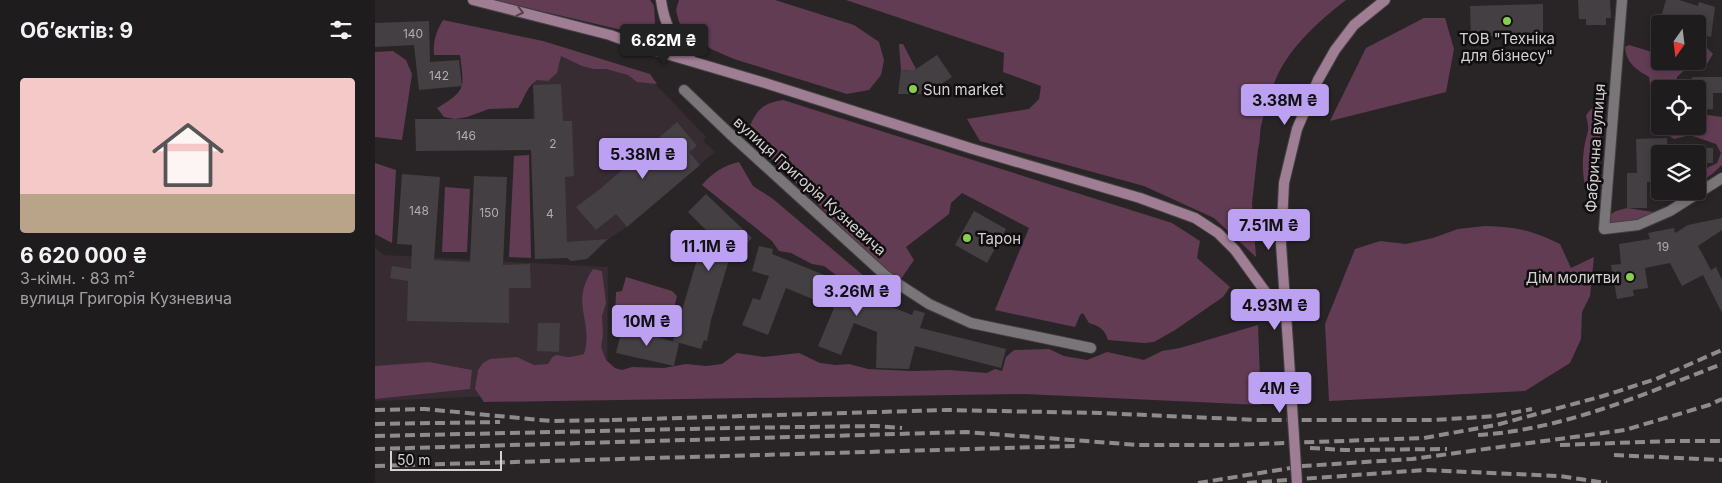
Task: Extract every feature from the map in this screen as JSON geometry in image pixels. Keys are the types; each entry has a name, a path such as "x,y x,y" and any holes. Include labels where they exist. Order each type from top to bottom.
{"main road":[{"path":"473,0 610,35 643,47 691,60 973,149 1140,198 1195,218 1218,233 1235,250 1263,290 1286,318"},
{"path":"661,0 664,19 673,36 691,60"},
{"path":"1297,483 1281,244 1284,183 1297,129 1318,80 1335,50 1354,25 1385,0"}],"street":[{"name":"Фабрична вулиця","path":"1622,0 1604,229 1637,225 1670,211 1722,178"},
{"name":"вулиця Григорія Кузневича","path":"685,90 729,133 886,276 929,304 971,323 1091,348"}],"shaded area":[{"path":"494,0 650,0 654,6 656,38"},
{"path":"679,0 775,0 854,25 879,42 884,60 881,75 869,90 847,94 734,59 711,49 686,31 679,22 676,10"},
{"path":"846,0 1346,0 1317,24 1299,43 1284,63 1271,92 1261,125 1252,203 1256,257 1214,218 1144,186 980,141 967,119 1029,109 1039,99 1041,86 1003,72 1004,53"},
{"path":"1424,18 1445,18 1454,49 1446,92 1330,121 1366,48"},
{"path":"443,20 543,41 650,74 657,84 637,82 628,75 606,69 582,66 561,56 557,73 548,81 537,80 533,83 518,108 489,109 455,119 444,117 437,108 459,92 462,75 460,55 434,55 435,37"},
{"path":"543,42 647,75 706,137 703,141 715,152 627,227 605,241 587,259 571,261 533,196 533,85"},
{"path":"899,44 903,44 916,69 913,71 901,70"},
{"path":"1629,45 1651,52 1651,70 1685,70 1677,77 1677,80 1651,80 1651,98 1649,77 1636,68 1627,57 1625,47"},
{"path":"1706,47 1713,54 1706,64"},
{"path":"393,51 406,60 412,74 402,140 375,137 375,52"},
{"path":"783,100 1172,223 1200,241 1197,258 1230,287 1223,297 1175,330 1154,342 1144,343 1108,340 1104,331 1089,323 1083,313 1080,315 1075,327 995,310 1029,228 962,193 951,203 949,214 906,247 914,260 901,279 884,269 746,134 752,120 763,107"},
{"path":"1603,105 1595,183 1592,189 1586,190 1583,167 1588,130 1586,116 1593,108"},
{"path":"1706,115 1722,117 1722,165 1706,178 1706,168 1717,163 1721,153 1716,144 1690,135 1706,135"},
{"path":"1668,135 1690,135 1674,139"},
{"path":"529,155 531,258 509,257 514,156"},
{"path":"739,162 753,186 773,199 864,276 856,284 845,282 824,266 812,264 791,253 779,251 772,241 702,185 718,170"},
{"path":"375,163 396,170 392,243 375,234"},
{"path":"445,187 470,189 467,252 442,252"},
{"path":"1627,208 1653,212 1650,221 1612,226 1606,217 1616,211"},
{"path":"1485,226 1524,230 1541,235 1560,244 1571,268 1594,257 1590,296 1582,312 1581,339 1570,363 1525,391 1329,401 1325,324 1355,249 1380,241 1406,244 1433,238 1458,229"},
{"path":"375,248 384,255 608,267 607,391 375,401"},
{"path":"593,269 602,271 606,303 602,316 603,335 601,347 606,360 615,368 622,370 632,367 664,368 686,364 706,366 722,364 737,353 764,357 799,353 820,363 849,364 868,369 949,370 987,373 995,369 1002,371 1006,357 1014,350 1049,349 1064,356 1087,360 1107,352 1144,360 1162,351 1180,348 1258,325 1261,405 1025,394 484,402 475,389 478,370 483,363 490,359 517,357 534,365 548,364 556,355 567,357 584,354 586,331 582,302 583,292 586,281"},
{"path":"626,277 672,291 677,296 669,330 615,318 616,292 622,291"},
{"path":"429,362 472,370 470,389 375,399 375,366"}],"building":[{"path":"1578,0 1610,0 1611,18 1606,18 1606,25 1586,25 1586,19 1579,19"},
{"path":"1666,0 1679,0 1698,6 1699,2 1715,7 1711,37 1706,36 1706,15 1662,15"},
{"name":"ТОВ \"Техніка для бізнесу\"","path":"1543,4 1543,35 1471,37 1470,6"},
{"path":"429,21 430,62 459,60 462,86 419,90 414,45 375,47 375,23"},
{"path":"937,55 952,77 926,94 898,94 901,70 913,71"},
{"path":"1692,77 1722,77 1722,93 1713,93 1713,109 1706,109 1706,80 1692,80"},
{"path":"561,84 563,121 572,121 574,176 565,177 567,242 608,239 587,259 571,261 567,258 535,259 531,150 416,151 415,119 535,119 533,85"},
{"path":"677,122 697,146 689,152 700,165 627,227 616,214 596,230 576,207 600,189"},
{"path":"1667,138 1667,145 1651,145 1651,182 1647,182 1647,208 1627,208 1627,173 1637,173 1636,139"},
{"path":"1706,148 1713,148 1713,163 1706,163"},
{"path":"402,174 440,177 434,260 470,262 474,176 507,177 503,265 530,264 531,288 509,288 509,323 407,321 408,281 390,278 392,266 411,269 412,245 397,244"},
{"path":"706,194 752,238 728,263 711,320 707,341 704,340 701,349 673,341 698,256 709,259 715,239 688,212"},
{"path":"974,211 1006,229 987,263 955,245"},
{"path":"1722,218 1722,230 1698,246 1711,270 1716,267 1722,280 1722,313 1703,275 1682,286 1670,263 1645,268 1648,288 1633,290 1634,296 1617,299 1611,265 1621,264 1619,244 1650,239 1648,233 1674,228 1675,233 1688,225"},
{"path":"759,246 773,249 772,254 867,292 865,296 912,315 914,310 925,313 920,328 1006,349 1001,368 915,346 909,369 876,368 877,332 854,323 841,355 818,346 834,308 786,288 768,335 742,325 753,298 760,300 769,276 752,271"},
{"path":"538,323 560,323 559,352 537,351"},
{"path":"622,328 679,343 674,366 616,353"}],"railway":[{"path":"375,449 966,432 1139,445 1230,445 1424,438 1496,425 1603,396 1656,379 1722,350"},
{"path":"1478,435 1510,432 1541,426 1603,409 1722,364"},
{"path":"1198,483 1303,466 1412,459 1625,430 1709,405 1722,399"},
{"path":"375,410 425,409 551,421 619,420"},
{"path":"612,420 946,410 1100,413 1259,420 1434,420 1496,416 1532,409"},
{"path":"375,424 500,422"},
{"path":"375,436 731,428 876,426 902,428"},
{"path":"1560,445 1722,441"},
{"path":"375,466 1076,446"},
{"path":"1310,448 1345,450 1447,449"},
{"path":"1614,455 1722,460"},
{"path":"1247,483 1424,470 1559,476 1607,483"}],"place":[{"name":"ТОВ \"Техніка для бізнесу\"","path":"1507,21"},
{"name":"Sun market","path":"913,89"},
{"name":"Тарон","path":"967,238"},
{"name":"Дім молитви","path":"1630,277"}]}
